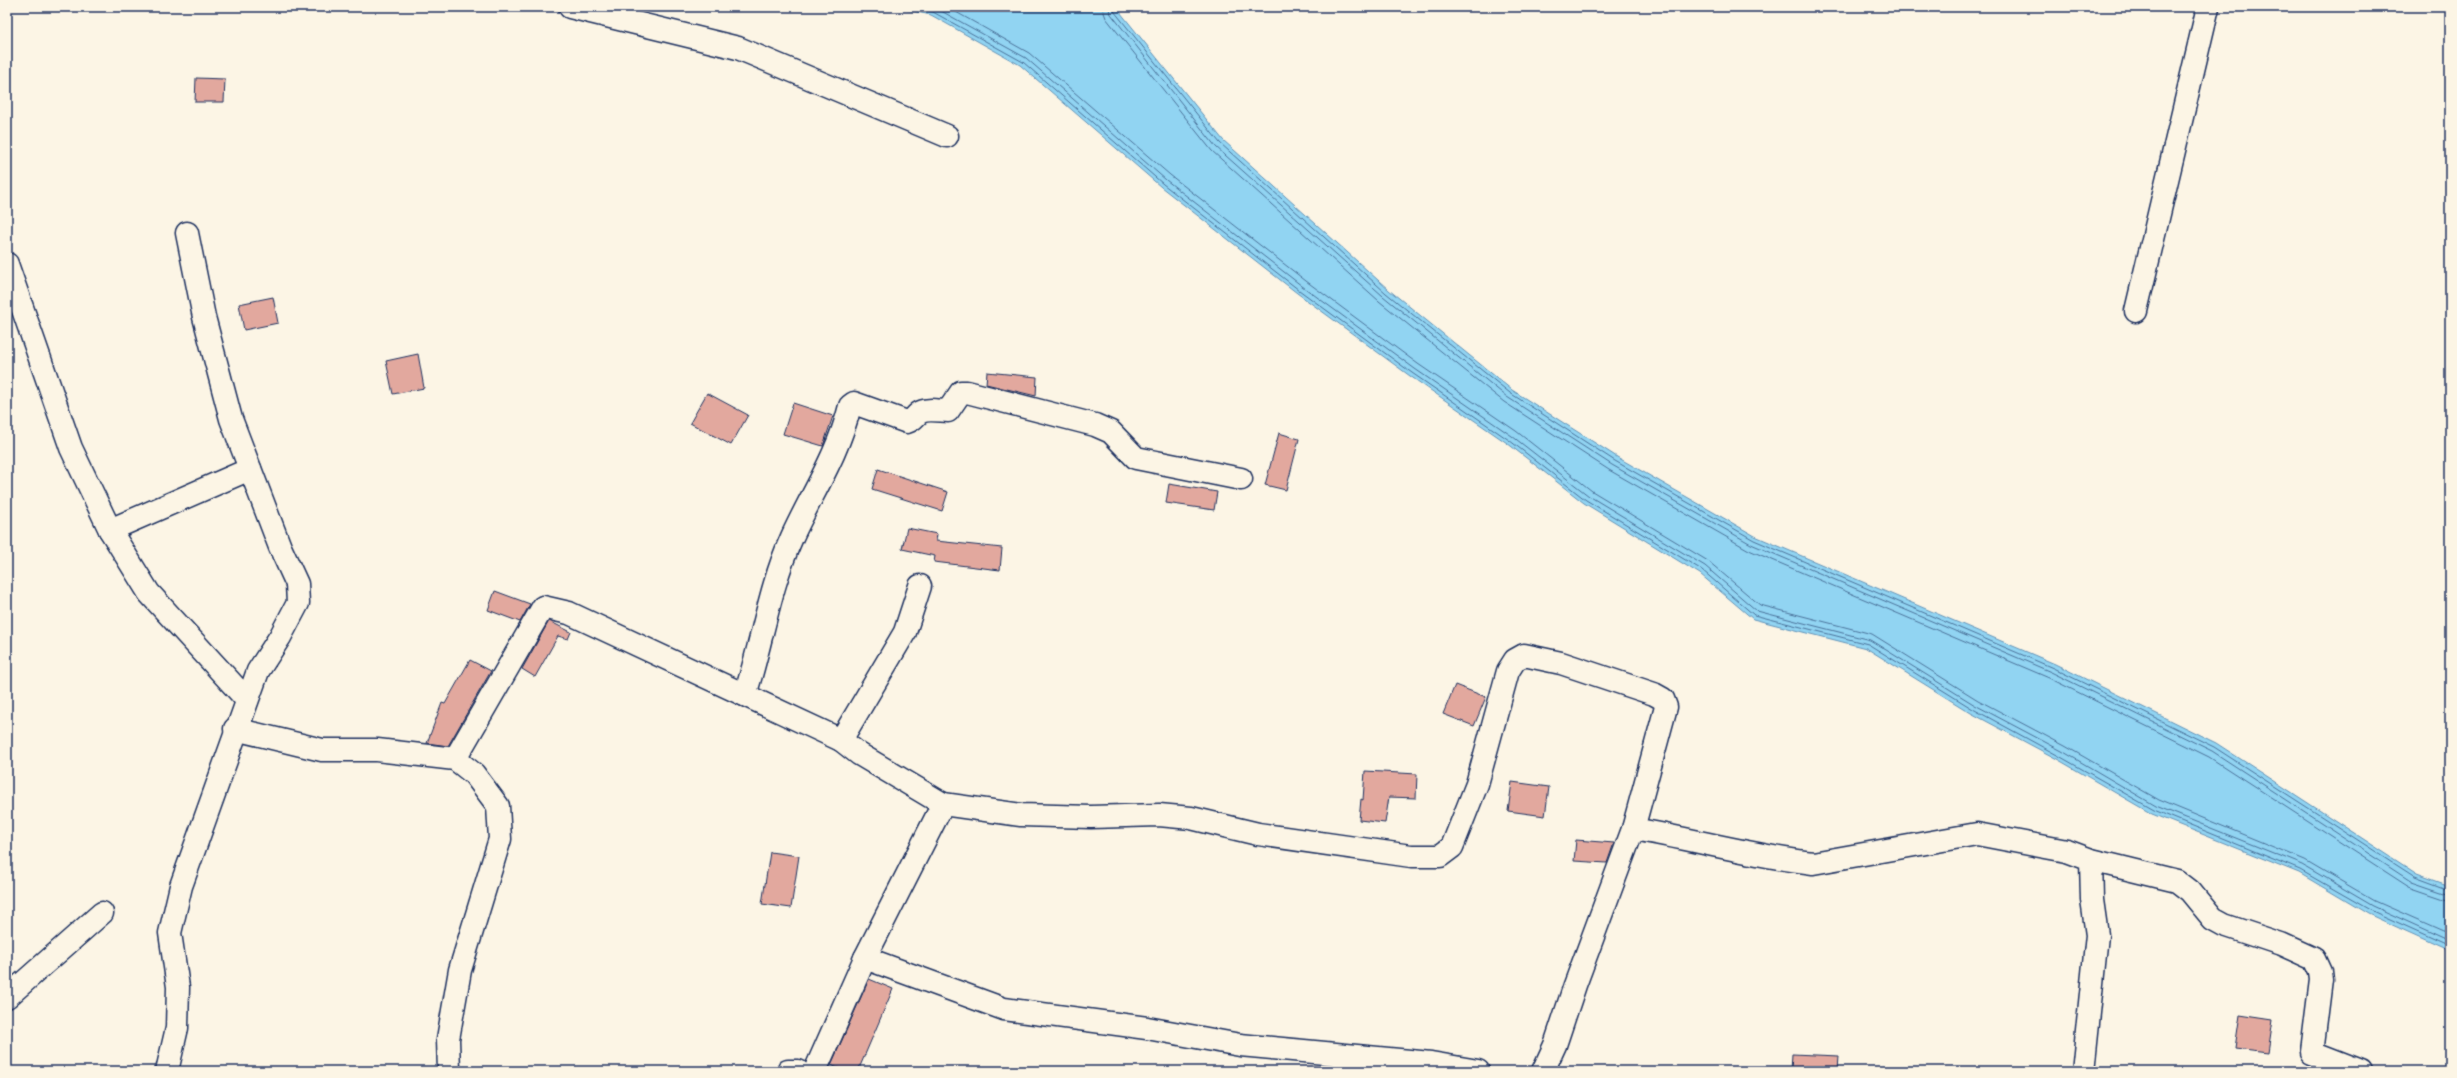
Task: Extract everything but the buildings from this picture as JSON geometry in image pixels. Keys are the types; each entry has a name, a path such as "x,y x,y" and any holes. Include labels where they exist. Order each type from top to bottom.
{"street":[{"path":"570,7 738,48 947,136"},
{"path":"2136,311 2208,7"},
{"path":"167,1071 177,1028 178,988 170,932 181,886 210,809 235,729 258,671 280,637 298,603 297,584 280,547 231,419 204,317 187,233"},
{"path":"7,264 71,448 110,530 149,593 247,700"},
{"path":"745,695 759,653 772,590 787,550 818,489 846,423 850,406 854,404 907,422 913,420 919,413 925,410 948,411 961,392 967,392 1095,425 1111,432 1136,458 1241,479"},
{"path":"110,530 250,469"},
{"path":"841,740 905,632 920,586"},
{"path":"455,759 544,607 569,613 841,740 859,754 943,804 1021,815 1091,817 1159,815 1191,818 1258,834 1411,856 1440,856 1452,847 1477,784 1508,671 1515,660 1524,655 1561,663 1663,699 1666,707 1633,829 1582,963 1555,1045 1543,1071"},
{"path":"235,729 322,750 377,750 455,759 474,774 498,806 500,839 460,970 448,1039 449,1071"},
{"path":"815,1071 864,958 943,804"},
{"path":"1633,829 1688,838 1788,860 1813,863 1977,834 2067,851 2091,860 2177,881 2190,891 2213,919 2218,922 2281,944 2314,959 2320,972 2321,980 2312,1052 2361,1071"},
{"path":"2083,1071 2097,935 2092,900 2091,860"},
{"path":"7,997 102,913"},
{"path":"864,958 1004,1009 1147,1028 1240,1044 1416,1061 1478,1071"},
{"path":"788,1071 798,1071"}],"water":[{"path":"894,7 1116,7 1223,140 1389,290 1512,390 1617,457 1755,536 2055,664 2216,743 2417,874 2450,886 2450,951 2368,914 2299,873 2152,814 2057,759 1971,713 1866,648 1753,619 1700,574 1584,503 1507,443 1410,376 1297,293 1161,187 1020,65 931,15"}]}
